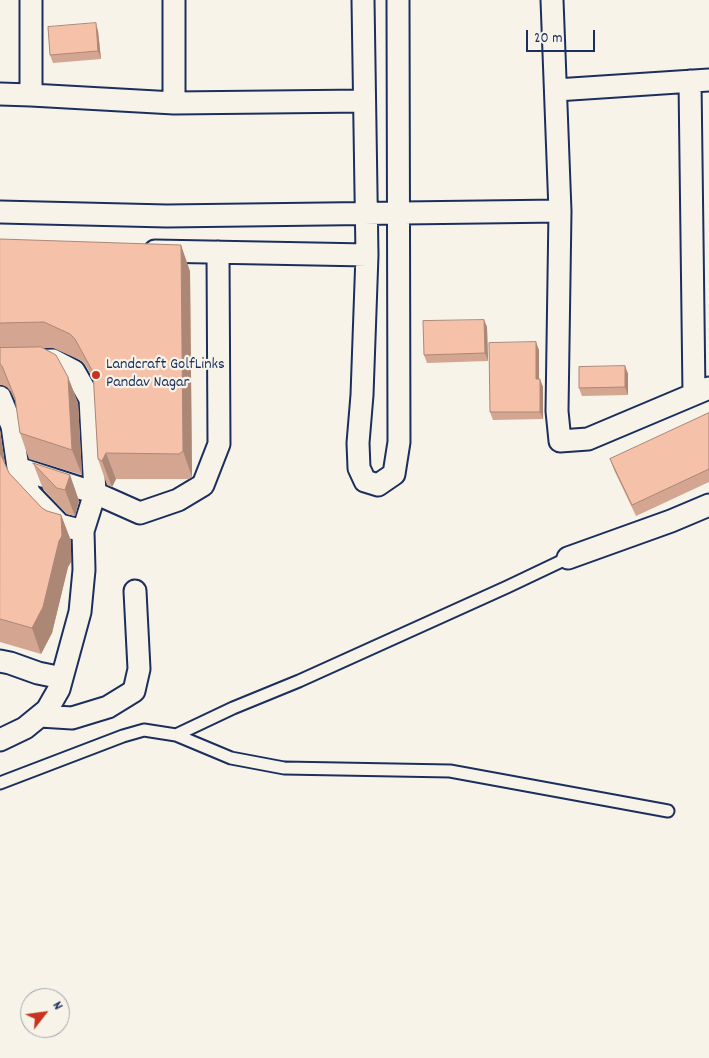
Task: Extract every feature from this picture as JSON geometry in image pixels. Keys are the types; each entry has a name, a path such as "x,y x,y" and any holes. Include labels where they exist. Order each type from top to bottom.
{"street":[{"path":"31,0 32,95"},
{"path":"174,0 174,103"},
{"path":"363,0 367,254 362,395 358,443 359,468 365,481 378,485 394,474 399,442 398,0"},
{"path":"552,0 560,211 557,411 560,441 588,439 701,391 699,80 556,90"},
{"path":"0,94 174,103 364,101"},
{"path":"0,212 167,216 560,211"},
{"path":"137,250 367,254"},
{"path":"18,468 94,493 140,513 178,500 203,485 219,444 218,252"},
{"path":"0,362 53,360 74,371 90,399 94,493 83,531 84,570 80,612 59,689 47,710 25,728 0,740"},
{"path":"0,397 12,426 18,468 30,494 60,525 83,531"},
{"path":"568,558 709,506"},
{"path":"40,716 72,718 108,707 134,692 139,669 135,591"},
{"path":"0,661 38,673 62,678"}],"lane":[{"path":"176,735 568,558"},
{"path":"0,783 123,736 144,730 176,735 232,758 284,768 450,770 668,811"}],"building":[{"path":"96,23 98,51 50,55 48,27"},
{"path":"0,239 181,245 183,451 179,454 106,453 102,461 98,459 93,372 75,339 70,334 44,322 0,323"},
{"path":"484,320 485,353 424,355 423,321"},
{"path":"536,342 536,379 540,379 540,412 490,412 489,343"},
{"path":"41,347 56,355 68,377 72,450 20,433 15,398 0,364 0,348"},
{"path":"625,366 625,387 579,388 579,367"},
{"path":"709,413 709,469 632,505 610,459"},
{"path":"0,453 9,473 42,508 61,515 62,536 59,541 43,607 32,628 0,619"},
{"path":"33,463 70,475 65,490 57,488"}],"place":[{"name":"Landcraft GolfLinks Pandav Nagar","path":"96,375"}]}
